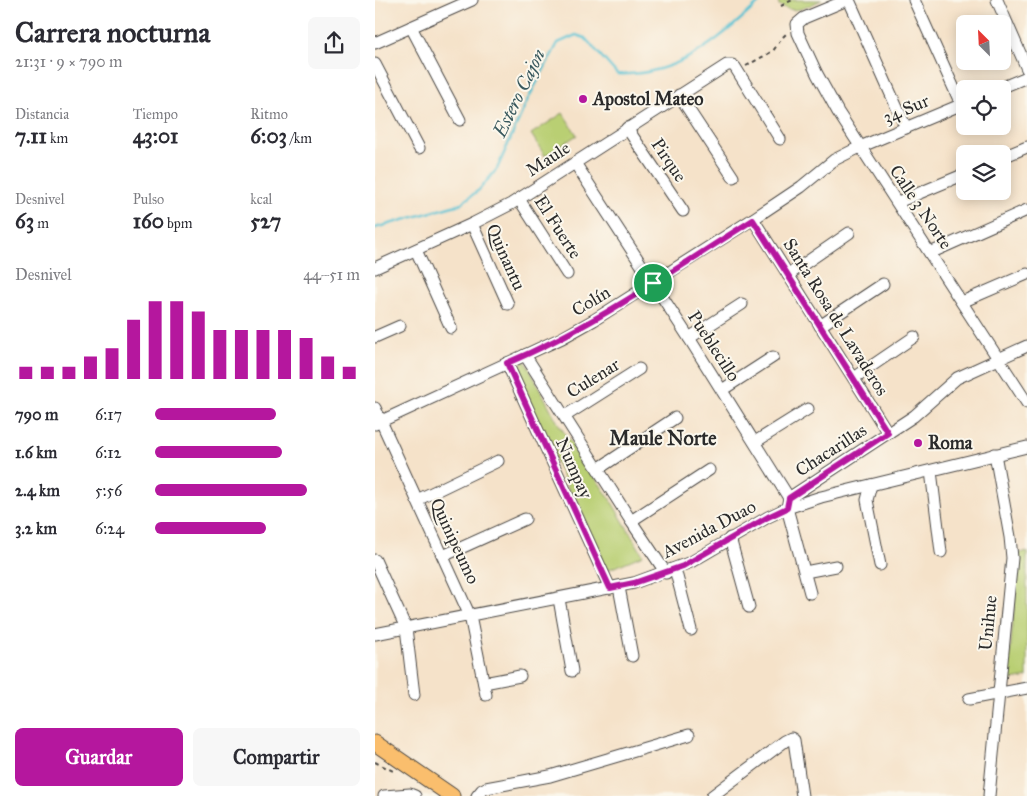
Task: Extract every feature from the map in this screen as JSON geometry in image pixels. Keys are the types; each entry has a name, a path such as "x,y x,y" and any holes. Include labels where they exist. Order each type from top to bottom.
{"main road":[{"path":"375,743 451,796"},
{"path":"375,755 451,796"}],"street":[{"path":"375,43 472,0"},
{"path":"797,24 803,18 848,0 906,128"},
{"path":"914,0 956,89"},
{"path":"997,0 1027,69"},
{"name":"Calle 3 Norte","path":"797,24 798,33 817,74 860,147 898,202 1027,404"},
{"path":"411,28 460,120"},
{"path":"375,64 419,148"},
{"path":"732,64 780,139"},
{"name":"Maule","path":"375,268 472,224 519,199 679,95 727,65 732,64"},
{"path":"1011,84 1027,77"},
{"path":"679,95 733,177"},
{"name":"34 Sur","path":"860,147 956,107"},
{"name":"Pirque","path":"627,128 683,211"},
{"name":"Colín","path":"378,423 578,329 753,220 801,186 830,162 860,147"},
{"path":"1011,154 1027,147"},
{"name":"Pueblecillo","path":"575,163 755,442 788,504 810,593"},
{"path":"898,202 956,178"},
{"name":"El Fuerte","path":"519,199 567,274"},
{"path":"930,253 1027,210"},
{"name":"Santa Rosa de Lavaderos","path":"753,220 888,433"},
{"name":"Quinantu","path":"472,224 508,304"},
{"path":"787,274 849,233"},
{"path":"415,250 451,328"},
{"path":"962,302 1027,274"},
{"path":"820,326 883,284"},
{"path":"689,338 742,304"},
{"path":"375,337 400,326"},
{"path":"854,378 914,337"},
{"name":"Chacarillas","path":"788,504 922,410 957,378 1027,346"},
{"path":"525,355 631,521 671,571 691,630"},
{"path":"722,390 773,356"},
{"name":"Numpay","path":"507,363 615,588 632,656"},
{"name":"Culenar","path":"565,416 639,369"},
{"name":"Quinipeumo","path":"375,408 378,423 417,500 470,616 485,689 520,676"},
{"path":"755,442 808,409"},
{"path":"598,469 675,418"},
{"name":"Avenida Duao","path":"375,634 615,588 671,571 699,558 788,504 1027,447"},
{"name":"Unihue","path":"989,796 1012,549 995,454"},
{"path":"417,500 498,461"},
{"path":"631,521 709,470"},
{"path":"931,471 941,552"},
{"path":"871,485 867,500 880,565"},
{"path":"443,556 525,519"},
{"path":"730,538 749,606"},
{"path":"375,560 406,628 414,695"},
{"path":"805,572 836,566"},
{"path":"559,599 572,671"},
{"path":"969,699 1027,688"},
{"path":"477,796 486,788 551,776 689,735"},
{"path":"713,796 791,738 794,740 802,796"},
{"path":"384,796 410,794 415,796"}],"path":[{"path":"781,6 792,0"},
{"path":"732,64 747,66 773,51 782,38 797,24"}],"green space":[{"path":"778,0 822,0 796,10 779,5"},
{"path":"563,113 577,135 545,156 531,134"},
{"path":"525,361 559,425 610,499 643,555 605,571 513,366"},
{"path":"1027,551 1027,677 1008,681 1018,554"}],"waterway":[{"name":"Estero Cajon","path":"375,228 460,204 479,190 497,169 527,101 558,43 576,35 585,38 617,74 639,73 660,69 679,62 714,41 762,0"}],"place":[{"name":"Apostol Mateo","path":"583,99"},
{"name":"Roma","path":"918,443"}],"district":[{"name":"Maule Norte","path":"663,438"}],"route":[{"path":"753,220 888,433 789,498 787,508 730,538 699,558 666,573 610,588 507,363 562,338 653,283 753,220"}]}
